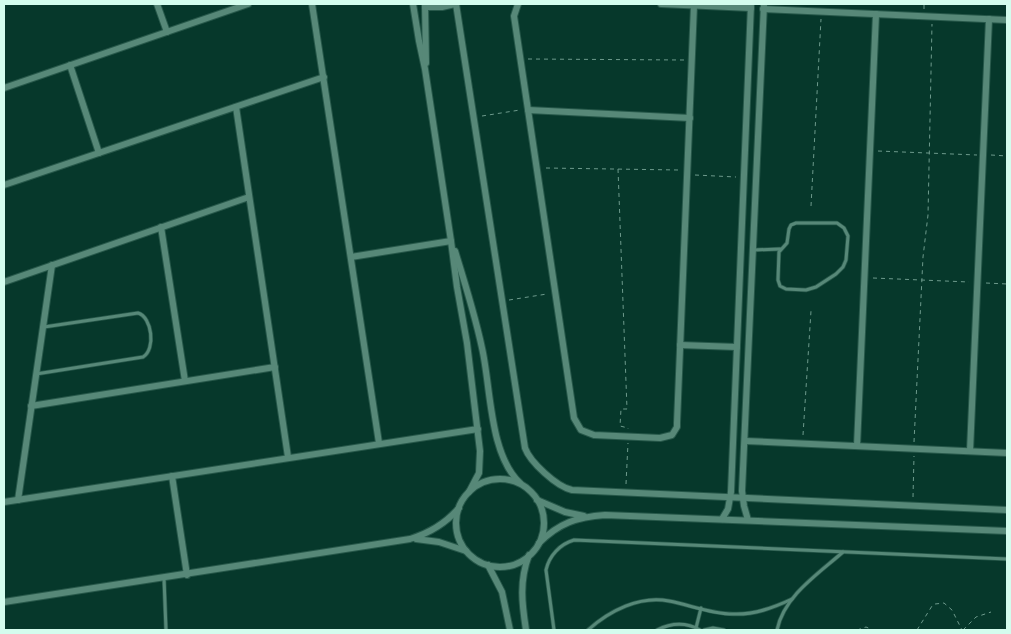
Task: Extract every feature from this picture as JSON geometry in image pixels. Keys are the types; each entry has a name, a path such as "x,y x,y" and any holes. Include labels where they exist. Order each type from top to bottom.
{"street":[{"path":"158,4 167,32"},
{"path":"4,88 248,4"},
{"path":"312,4 379,443"},
{"path":"4,602 410,539 432,530 459,508 476,480 480,466 478,429 468,349 454,272 452,241 413,4"},
{"path":"425,69 425,5 442,7 456,4 525,448 528,457 564,488 572,490 730,498 1007,510"},
{"path":"518,4 514,16 576,423 581,430 589,434 664,438 675,432 677,423 694,5"},
{"path":"660,4 751,6 730,498 728,509 722,519"},
{"path":"748,520 742,498 763,6 822,11 1007,20"},
{"path":"857,446 876,14"},
{"path":"970,452 989,20"},
{"path":"70,65 100,153"},
{"path":"4,185 324,77"},
{"path":"236,106 288,457"},
{"path":"528,109 690,118"},
{"path":"4,282 249,197"},
{"path":"162,227 186,381"},
{"path":"351,256 452,241"},
{"path":"452,241 479,334 499,446 508,468 537,500 542,510 544,521 538,543"},
{"path":"18,500 52,265"},
{"path":"680,345 737,347"},
{"path":"31,406 275,367"},
{"path":"4,502 478,429"},
{"path":"745,441 1007,453"},
{"path":"172,476 187,574"},
{"path":"469,492 489,480 506,480 522,485"},
{"path":"537,500 560,510 585,516 624,515 1007,531"},
{"path":"459,508 456,530 460,542 466,551 476,560 488,565 499,566 510,565 520,561 529,555 538,543 555,529 585,516"},
{"path":"410,539 439,542 466,551"},
{"path":"526,630 522,586 529,555"},
{"path":"488,565 502,592 510,630"}],"lane":[{"path":"753,250 780,249 787,243 789,227 793,224 837,223 844,228 848,236 846,260 843,267 836,274 809,289 786,289 780,286 778,280 780,249"},
{"path":"36,374 143,357 151,347 147,320 138,313 42,328"},
{"path":"554,630 546,570 549,561 557,550 564,543 574,540 1007,559"},
{"path":"777,630 781,616 792,599 843,551"},
{"path":"164,578 166,630"},
{"path":"588,630 611,613 644,601 666,600 721,613 741,615 762,611 792,599"},
{"path":"657,630 672,624 680,624 698,629 701,608"},
{"path":"704,630 713,628 724,630"}],"path":[{"path":"923,9 924,4"},
{"path":"811,206 822,11"},
{"path":"912,505 922,281 928,216 933,17"},
{"path":"520,59 692,60"},
{"path":"474,118 528,109"},
{"path":"870,150 1007,156"},
{"path":"537,168 687,172 744,177"},
{"path":"618,169 627,410 621,409 620,426 628,428 626,492"},
{"path":"864,278 1007,284"},
{"path":"502,302 555,293"},
{"path":"803,444 811,311"},
{"path":"917,630 935,604 944,604 952,610 962,630 976,617 991,612"},
{"path":"857,630 866,627 873,630"}]}
